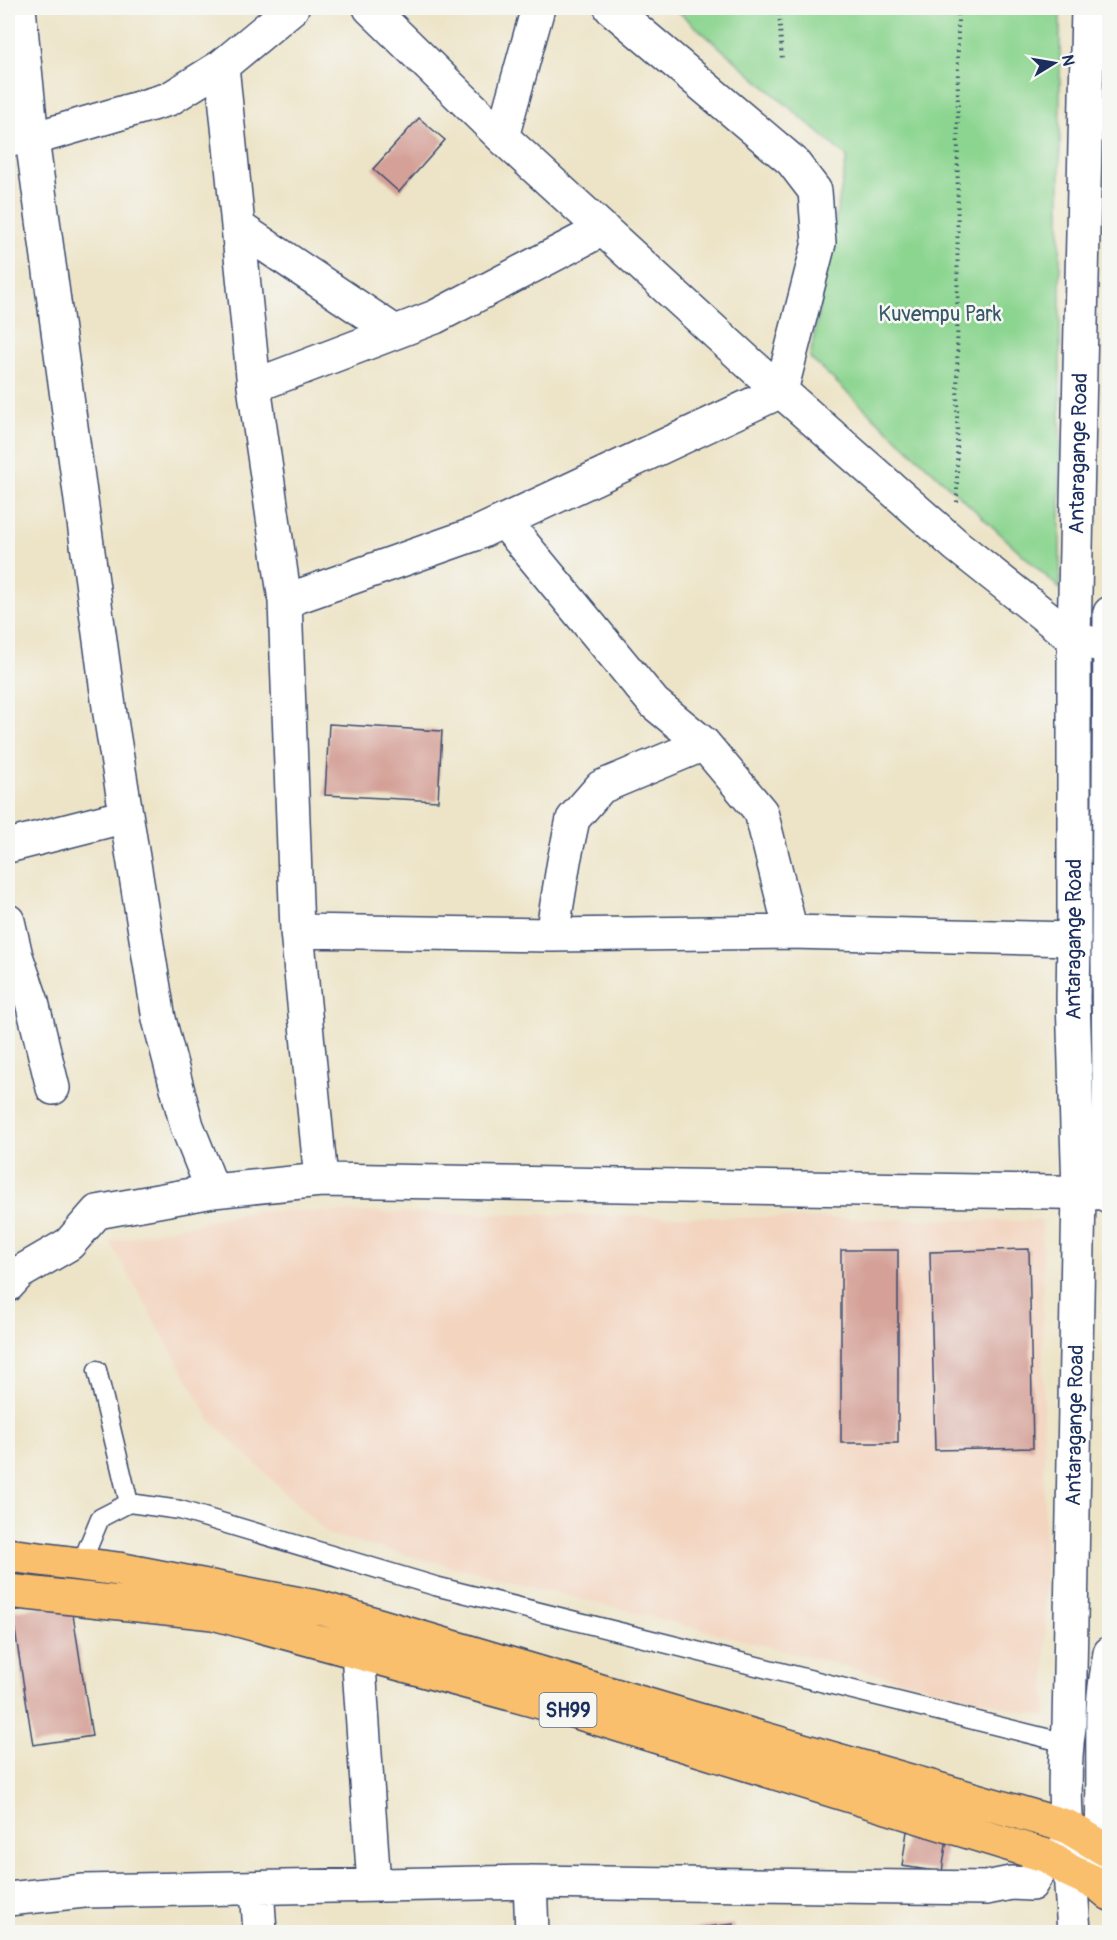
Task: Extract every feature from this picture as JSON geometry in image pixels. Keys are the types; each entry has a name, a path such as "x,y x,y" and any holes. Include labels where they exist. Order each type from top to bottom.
{"main road":[{"name":"SH99","path":"8,1556 118,1569 321,1608 704,1722 1066,1826 1106,1850"},
{"name":"SH99","path":"8,1591 213,1613 573,1711 1081,1876"}],"street":[{"path":"19,8 20,139 159,1019 187,1126 213,1191"},
{"path":"20,139 169,99 222,66 292,8"},
{"path":"370,8 502,137 781,391 957,546 1074,639 1109,647"},
{"path":"502,137 538,8"},
{"path":"611,8 792,161 815,191 819,243 781,391"},
{"name":"Antaragange Road","path":"1088,8 1074,639 1073,998 1099,1194"},
{"path":"222,66 254,386 285,601 297,931 321,1180"},
{"path":"238,227 395,332"},
{"path":"254,386 435,317 603,229"},
{"path":"285,601 478,533 781,391"},
{"path":"504,520 654,702 704,744 761,812 791,932"},
{"name":"Antaragange Road","path":"1081,1876 1066,1826 1066,1743 1069,1727 1099,1194 1109,1112 1110,613"},
{"path":"552,934 573,819 601,787 704,744"},
{"path":"8,846 126,816"},
{"path":"8,921 16,956 32,1002 53,1088"},
{"path":"297,931 552,934 791,932 1074,939"},
{"path":"8,1285 18,1273 69,1244 97,1212 213,1191 321,1180 1099,1194"},
{"path":"358,1652 374,1885"},
{"path":"1073,1927 1081,1876 1106,1850 1103,1711 1110,1653"},
{"path":"8,1899 84,1891 530,1882 986,1888 1011,1883 1031,1884 1081,1876"},
{"path":"530,1882 532,1932"},
{"path":"257,1888 260,1932"}],"lane":[{"path":"97,1370 129,1503"},
{"path":"81,1564 100,1518 129,1503 180,1509 435,1586 1066,1743"}],"path":[{"path":"779,8 782,61"},
{"path":"957,546 958,8"}],"shaded area":[{"path":"254,1211 1042,1221 1046,1717 329,1535 211,1421 110,1242"}],"green space":[{"name":"Kuvempu Park","path":"674,8 1060,8 1060,589 810,358 847,157"}],"building":[{"path":"419,118 445,140 399,192 373,169"},
{"path":"329,724 442,731 438,801 325,795"},
{"path":"1029,1249 1033,1448 935,1450 930,1252"},
{"path":"841,1250 898,1250 898,1443 841,1443"},
{"path":"71,1602 92,1736 33,1745 12,1611"},
{"path":"907,1831 947,1838 942,1872 902,1866"},
{"path":"734,1924 735,1932 681,1932 680,1930"}]}
